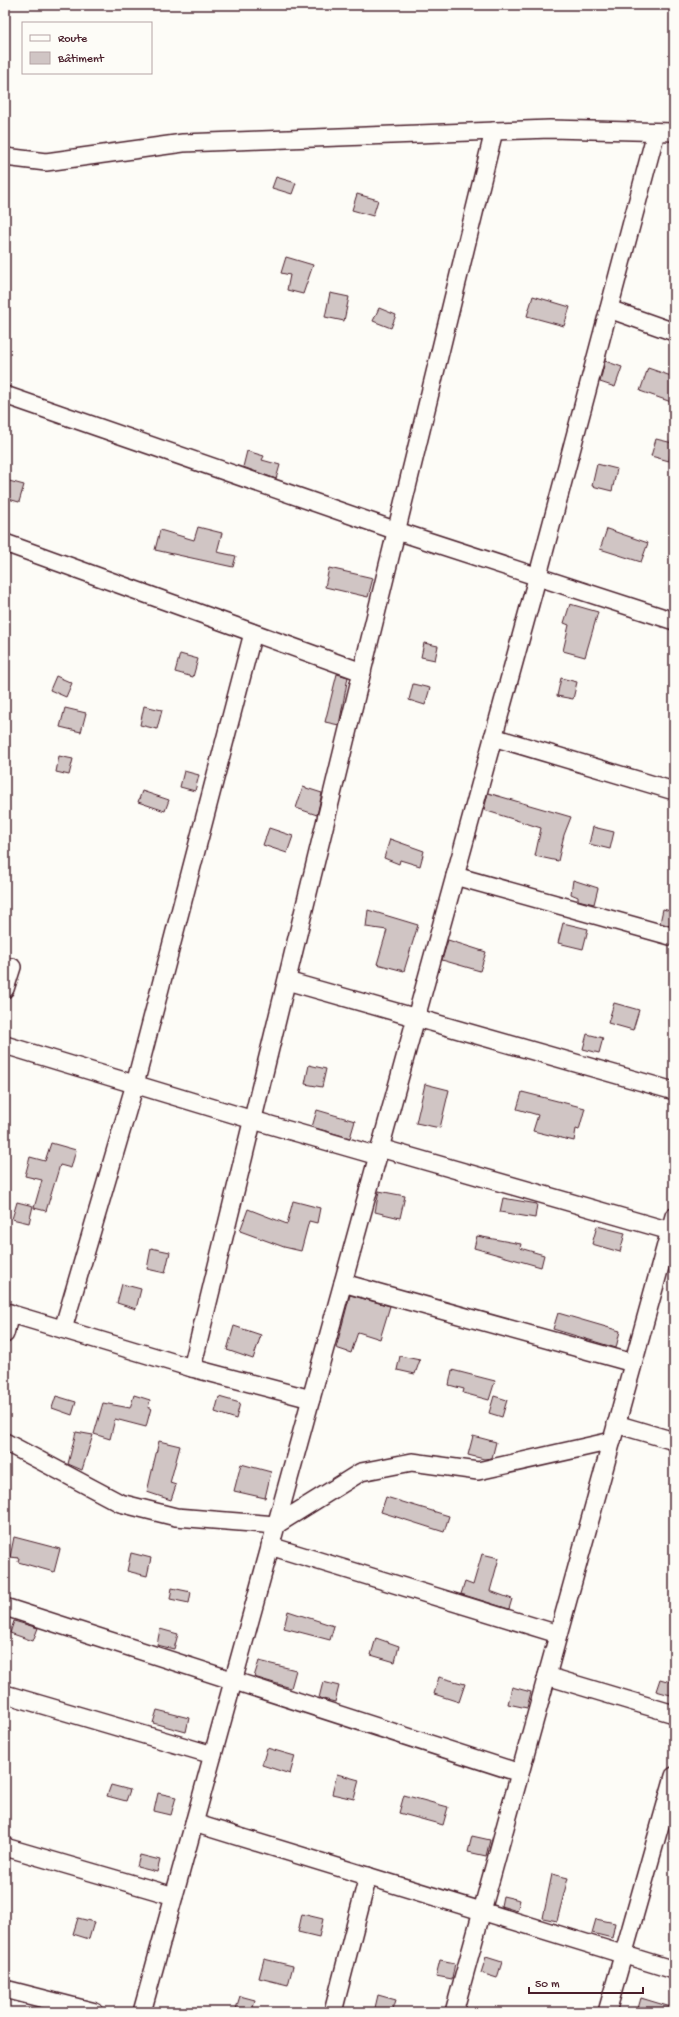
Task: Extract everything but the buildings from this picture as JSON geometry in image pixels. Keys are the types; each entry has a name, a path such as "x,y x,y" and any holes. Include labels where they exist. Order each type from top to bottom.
{"street":[{"path":"5,157 46,162 183,143 494,131 550,129 674,132"},
{"path":"192,1368 494,131"},
{"path":"142,2012 538,575 656,132"},
{"path":"609,309 674,332"},
{"path":"5,395 396,531 538,575 674,621"},
{"path":"5,543 362,672"},
{"path":"63,1329 135,1084 253,633"},
{"path":"493,737 674,791"},
{"path":"455,876 674,938"},
{"path":"5,989 12,967"},
{"path":"287,981 674,1091"},
{"path":"5,1044 253,1120 672,1224 454,2012"},
{"path":"343,1283 633,1363"},
{"path":"5,1334 7,1313 192,1368 311,1399"},
{"path":"616,1424 674,1441"},
{"path":"5,1442 120,1503 176,1517 276,1525 362,1472 412,1462 478,1470 612,1441"},
{"path":"270,1546 558,1634"},
{"path":"5,1607 520,1773"},
{"path":"547,1676 674,1714"},
{"path":"5,1694 213,1755"},
{"path":"607,2012 674,1776"},
{"path":"194,1823 674,1970"},
{"path":"5,1846 174,1896"},
{"path":"333,2012 368,1876"},
{"path":"5,1989 95,2012"}]}
